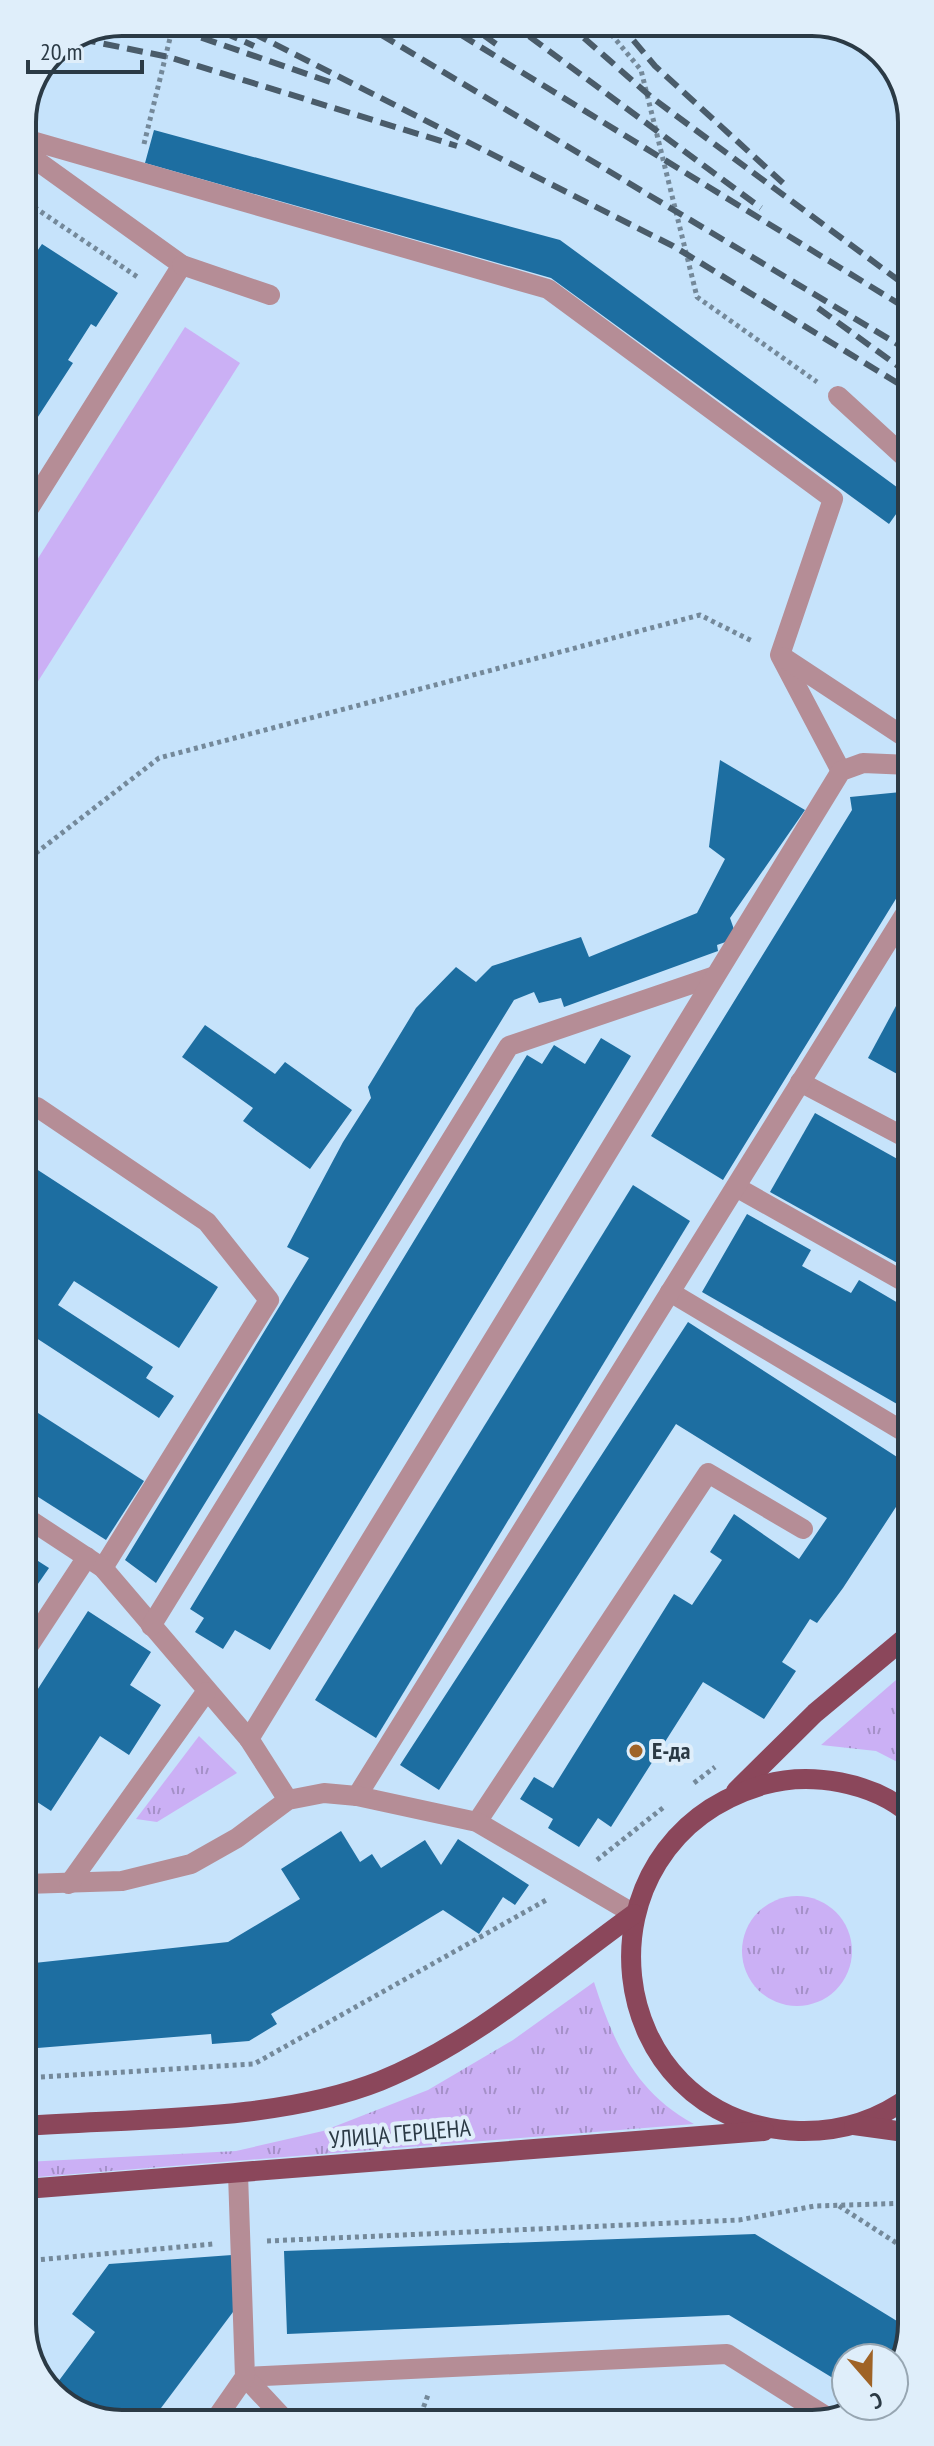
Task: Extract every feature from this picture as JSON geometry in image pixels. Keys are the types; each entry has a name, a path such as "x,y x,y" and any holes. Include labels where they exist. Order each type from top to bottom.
{"main road":[{"path":"898,1644 815,1713 734,1794 689,1823 654,1865 634,1914 629,1963 636,1999 659,2054 692,2091 733,2116 780,2130 817,2131 854,2125 898,2106"},
{"path":"734,1794 776,1781 819,1779 861,1787 898,1804"},
{"name":"УЛИЦА ГЕРЦЕНА","path":"36,2125 243,2111 306,2102 378,2081 436,2054 501,2012 634,1914"},
{"path":"854,2125 898,2131"},
{"name":"УЛИЦА ГЕРЦЕНА","path":"36,2188 780,2130"}],"lane":[{"path":"36,142 138,168 548,289 833,499 780,655 841,771"},
{"path":"36,160 182,265 270,295"},
{"path":"36,497 182,265"},
{"path":"838,396 898,451"},
{"path":"780,655 898,733"},
{"path":"249,1739 841,771 863,763 898,764"},
{"path":"357,1796 898,925"},
{"path":"151,1626 509,1046 715,976"},
{"path":"800,1082 898,1134"},
{"path":"36,1638 95,1563 269,1300 207,1222 37,1107"},
{"path":"736,1187 898,1278"},
{"path":"670,1292 898,1428"},
{"path":"477,1822 708,1473 803,1529"},
{"path":"36,1524 95,1563 249,1739 288,1800"},
{"path":"69,1884 206,1692"},
{"path":"36,1884 122,1881 191,1864 237,1838 288,1800 324,1793 357,1796 477,1822 634,1914"},
{"path":"222,2410 245,2377 238,2174"},
{"path":"245,2377 727,2354 816,2410"},
{"path":"245,2377 276,2410"}],"path":[{"path":"138,168 171,36"},
{"path":"613,36 641,70 697,297 838,396"},
{"path":"36,208 140,279 132,292"},
{"path":"36,853 159,758 700,615 780,655"},
{"path":"889,1616 898,1607"},
{"path":"693,1784 717,1765"},
{"path":"36,2077 254,2064 544,1902 669,1803"},
{"path":"36,2260 240,2242 739,2220 815,2206 898,2203"},
{"path":"839,2205 898,2244"}],"green space":[{"path":"185,327 240,363 36,685 36,562"},
{"path":"898,1678 898,1762 876,1751 821,1745"},
{"path":"199,1736 237,1773 157,1822 136,1819"},
{"path":"797,1896 818,1900 836,1912 848,1930 852,1951 848,1972 836,1990 818,2002 797,2006 776,2002 758,1990 746,1972 742,1951 746,1930 758,1912 776,1900"},
{"path":"594,1982 609,2025 629,2064 657,2097 694,2124 36,2177 36,2161 236,2151 323,2131 428,2090 513,2040"}],"building":[{"path":"154,130 560,240 898,488 898,511 889,524 551,278 145,163"},
{"path":"42,244 118,293 96,327 91,324 68,360 73,363 36,420 36,253"},
{"path":"720,760 805,810 730,918 737,938 717,945 718,951 564,1007 561,998 539,1003 534,992 514,1000 156,1583 125,1560 309,1258 287,1247 343,1142 371,1098 368,1087 416,1008 456,967 476,982 492,966 581,937 589,957 697,913 725,859 709,847"},
{"path":"898,792 898,896 723,1180 651,1136 852,810 850,797"},
{"path":"898,1002 898,1074 868,1058"},
{"path":"205,1025 275,1074 285,1062 352,1110 310,1169 243,1121 253,1108 182,1057"},
{"path":"601,1038 631,1056 270,1650 235,1630 223,1649 195,1632 204,1618 190,1609 527,1055 542,1064 554,1045 585,1064"},
{"path":"815,1113 898,1159 898,1263 770,1192"},
{"path":"36,1169 218,1287 179,1348 74,1281 58,1305 153,1367 146,1378 174,1396 159,1418 36,1338"},
{"path":"633,1185 690,1221 376,1738 315,1700"},
{"path":"747,1214 811,1250 802,1266 851,1293 859,1280 898,1303 898,1405 702,1292"},
{"path":"688,1322 898,1458 898,1504 843,1588 817,1623 810,1619 782,1662 796,1671 764,1719 703,1682 611,1827 598,1818 579,1847 548,1828 553,1819 520,1799 534,1777 553,1788 674,1594 692,1605 722,1560 710,1552 734,1514 799,1559 827,1518 676,1424 439,1790 400,1765"},
{"path":"36,1412 144,1481 106,1540 36,1496"},
{"path":"36,1560 49,1568 36,1587"},
{"path":"88,1611 151,1652 130,1685 161,1705 129,1755 100,1736 51,1811 36,1801 36,1692"},
{"path":"341,1831 360,1862 372,1854 381,1868 425,1840 441,1865 458,1839 529,1885 515,1905 503,1897 479,1934 443,1910 271,2014 277,2024 249,2041 212,2044 211,2034 36,2048 36,1963 228,1942 300,1899 281,1869"},
{"path":"755,2234 898,2322 895,2342 830,2342 830,2376 729,2315 287,2334 284,2251"},
{"path":"232,2255 236,2308 160,2410 100,2407 79,2398 58,2381 95,2332 72,2314 109,2264"}],"railway":[{"path":"197,36 330,82"},
{"path":"232,36 254,46"},
{"path":"259,36 673,246 898,383"},
{"path":"383,36 898,344"},
{"path":"463,36 898,303"},
{"path":"485,36 496,44"},
{"path":"529,36 761,208"},
{"path":"582,36 651,97 898,280"},
{"path":"630,36 655,66 783,183"},
{"path":"93,42 169,57 457,146"},
{"path":"818,308 898,366"}],"place":[{"name":"Е-да","path":"636,1751"}]}
